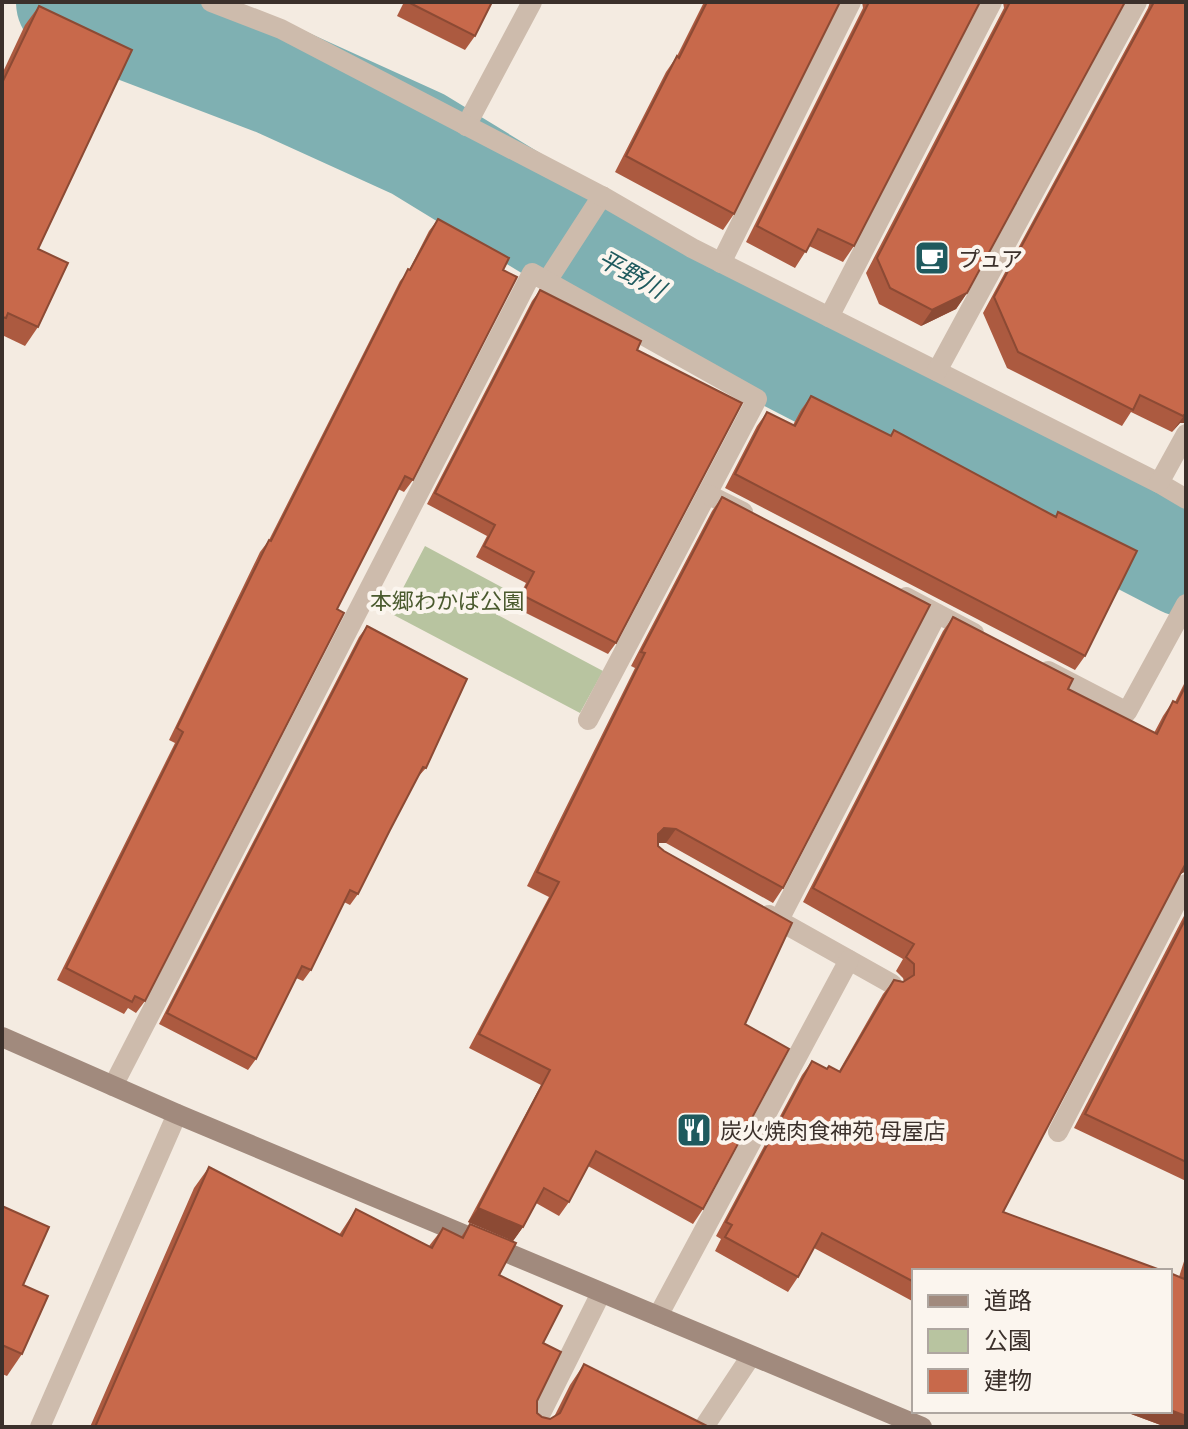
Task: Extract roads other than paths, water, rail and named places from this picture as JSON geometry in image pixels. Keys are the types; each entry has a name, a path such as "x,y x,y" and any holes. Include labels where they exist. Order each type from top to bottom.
{"street":[{"path":"211,2 281,29 602,196 721,263 1186,499"},
{"path":"466,126 532,2"},
{"path":"721,263 851,2"},
{"path":"829,317 992,2"},
{"path":"937,371 1137,2"},
{"path":"547,281 602,196"},
{"path":"113,1086 532,273 757,399 588,720"},
{"path":"1159,483 1186,434"},
{"path":"707,494 761,522"},
{"path":"883,585 991,642"},
{"path":"1032,663 1127,712 1186,604"},
{"path":"779,920 937,614"},
{"path":"1058,1132 1186,884"},
{"path":"752,906 892,984"},
{"path":"658,1316 849,960"},
{"path":"2,1037 177,1114 922,1427"},
{"path":"40,1427 177,1114"},
{"path":"534,1427 601,1293"},
{"path":"704,1427 751,1356"}],"waterway":[{"name":"平野川","path":"72,2 277,80 418,144 629,273 1186,561"}],"place":[{"name":"プュア","path":"932,258"},
{"name":"炭火焼肉食神苑 母屋店","path":"694,1130"}],"park label":[{"name":"本郷わかば公園","path":"447,600"}]}
